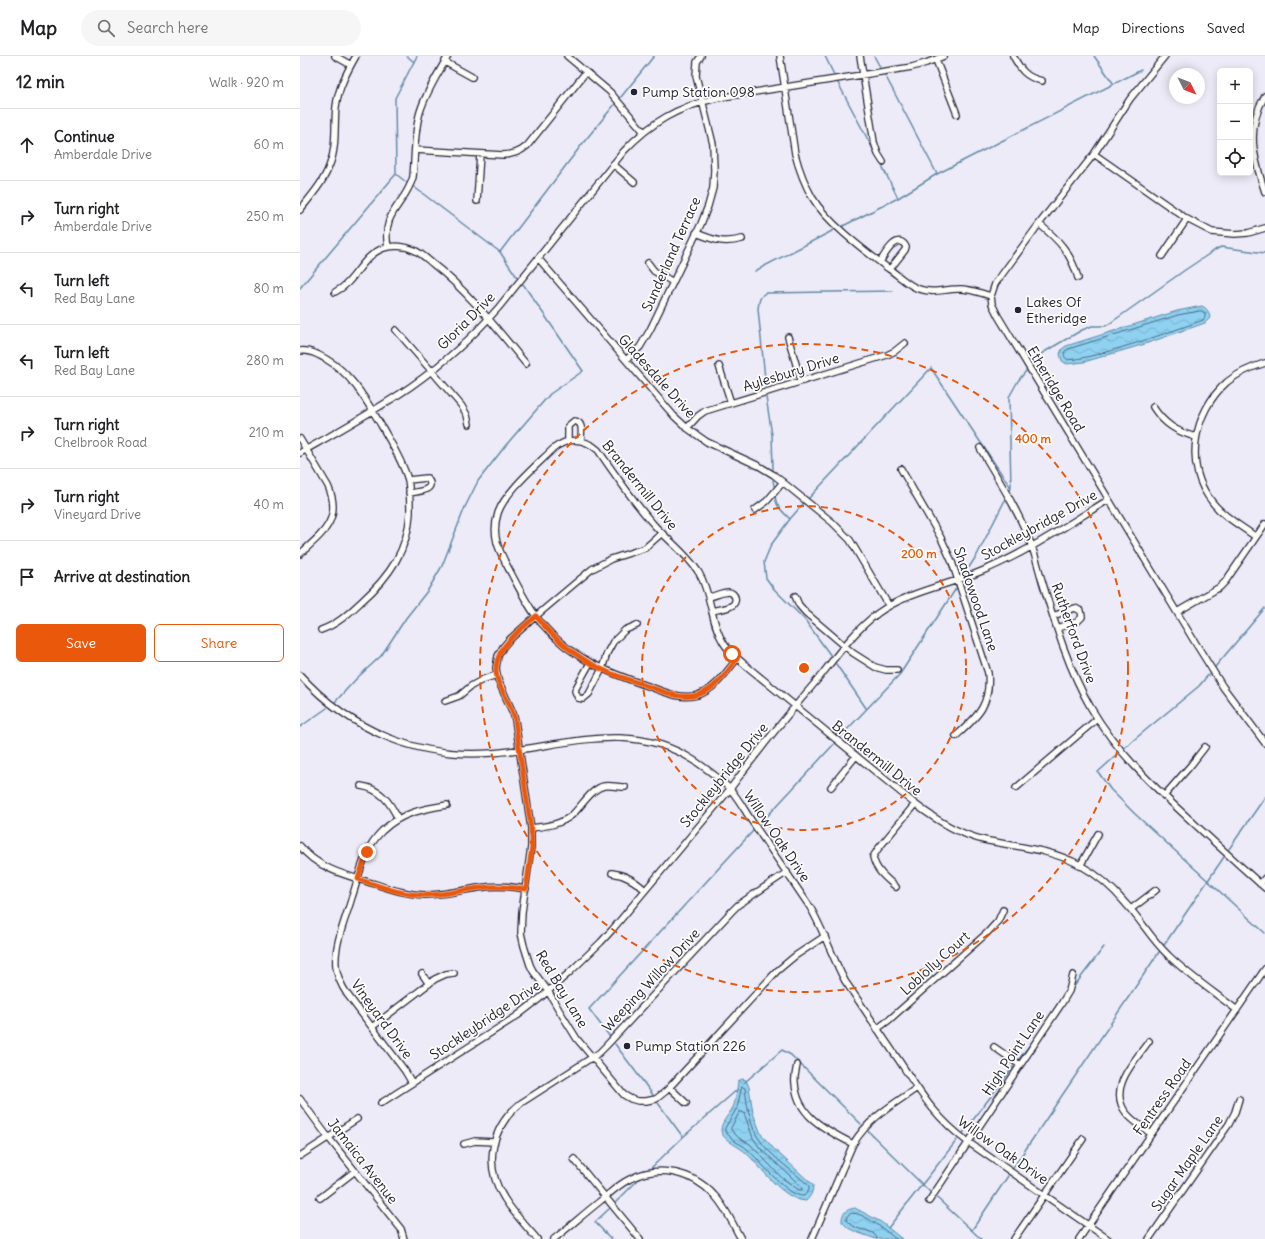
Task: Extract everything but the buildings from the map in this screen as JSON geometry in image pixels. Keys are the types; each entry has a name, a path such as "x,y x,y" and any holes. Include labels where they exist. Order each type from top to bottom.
{"street":[{"path":"335,56 351,65"},
{"path":"300,210 322,181 331,163 338,93 341,84 356,56"},
{"path":"388,247 386,227 389,219 412,182 420,111 448,56"},
{"path":"567,56 610,92 644,132"},
{"name":"Sunderland Terrace","path":"626,360 643,343 708,206 714,170 713,144 697,82 696,70 698,62 702,56"},
{"path":"780,56 799,170 809,191 832,223 880,262 917,289 928,292 964,289 991,296 995,284 1039,224 1094,154 1130,98 1165,56"},
{"path":"860,56 875,147 883,162"},
{"name":"Gloria Drive","path":"300,453 411,386 432,371 457,349 488,319 628,147 644,132 664,117 681,108 702,101 912,67 944,56"},
{"path":"1012,56 1027,75 1042,81"},
{"path":"936,60 956,114"},
{"path":"445,62 472,77"},
{"path":"415,150 510,155 527,146 586,72"},
{"path":"1253,125 1265,96"},
{"path":"1252,140 1265,192"},
{"path":"477,201 480,154"},
{"path":"1094,154 1187,219 1212,232 1235,234 1248,233 1265,228"},
{"path":"613,164 634,182"},
{"path":"1162,256 1187,219"},
{"path":"1039,224 1062,244 1075,266 1078,278"},
{"path":"696,233 717,241 726,242 742,239"},
{"path":"880,262 895,242 902,242 906,247 905,250 890,269"},
{"path":"335,292 343,288 369,257 376,252 388,247 399,246 414,250 455,283 526,364"},
{"name":"Gladesdale Drive","path":"538,258 674,416 687,428 720,449 767,470 832,522 850,540 889,606"},
{"path":"648,263 654,271 673,282"},
{"name":"Etheridge Road","path":"991,296 992,304 998,316 1108,500 1223,687 1265,743"},
{"path":"396,330 463,408 469,424"},
{"path":"788,337 801,381"},
{"name":"Aylesbury Drive","path":"687,428 705,411 887,355 905,343"},
{"path":"300,351 315,353 335,365 353,382 365,398 398,454 408,480 409,493 410,513 408,528 400,553 394,565 382,582 361,602 337,623 320,630"},
{"path":"1256,537 1222,513 1212,503 1199,478 1195,451 1196,437 1205,412 1211,401 1227,382 1237,375 1265,363"},
{"path":"719,366 731,403"},
{"path":"1153,407 1168,425 1178,431 1196,437"},
{"path":"568,441 568,426 574,421 578,422 581,424 582,428 578,440 562,443 553,449 510,493 501,505 496,520 496,541 500,553 542,625 562,643 590,663 610,673 674,695 689,697 697,695 713,687 737,659"},
{"path":"300,439 331,493 333,512 324,532 300,554"},
{"name":"Brandermill Drive","path":"578,440 592,445 598,450 642,511 695,567 706,588 716,627 722,641 737,659 938,821 971,836 1058,855 1096,875 1115,891 1169,956 1237,1010"},
{"name":"Rutherford Drive","path":"980,448 1024,526 1070,666 1097,719 1127,759 1145,778 1265,888"},
{"name":"Shadowood Lane","path":"900,469 940,538 952,562 988,673 988,688 985,702 979,714 956,736"},
{"path":"408,480 427,478 430,482 427,489 409,493"},
{"path":"755,510 767,501 783,482"},
{"name":"Stockleybridge Drive","path":"381,1103 506,1023 548,991 601,942 730,789 845,645 870,620 889,606 907,597 981,572 998,564 1108,500"},
{"path":"1177,612 1220,587 1225,582 1265,524"},
{"path":"445,701 459,696 471,686 496,675 498,656 508,640 592,568 611,559 645,548 662,533"},
{"path":"709,597 732,592 736,600 734,604 730,606 712,611"},
{"path":"795,596 799,605 806,613 853,653 875,667 886,670 897,670"},
{"path":"1053,616 1075,608 1082,613 1082,617 1077,622 1057,628"},
{"path":"590,663 576,688 575,691 578,698 583,699 589,694 602,669 607,653 613,642 625,630 637,625"},
{"name":"Willow Oak Drive","path":"300,675 318,694 344,714 369,729 401,742 428,749 461,753 491,753 594,738 625,738 640,740 676,751 694,760 730,789 810,907 845,981 917,1088 940,1118 956,1134 1108,1239"},
{"name":"Red Bay Lane","path":"496,675 513,713 531,828 532,847 522,912 522,933 524,946 533,971 548,991 577,1039 624,1095 638,1101 650,1101 661,1096 777,971 794,956 825,936"},
{"path":"1016,788 1097,719"},
{"path":"1164,796 1192,765 1205,747"},
{"path":"831,787 856,756"},
{"path":"362,786 371,788 384,796 392,806 398,818"},
{"path":"531,828 552,825 567,818 595,790 602,786 626,788"},
{"path":"896,887 882,875 875,866 874,857 878,849 915,804"},
{"name":"Vineyard Drive","path":"412,1083 405,1071 344,990 338,976 336,965 337,949 364,860 370,848 382,831 398,818 415,811 447,805"},
{"path":"1080,866 1098,834"},
{"path":"300,846 305,853 338,872 401,892 438,895 488,887 504,886 526,889"},
{"name":"Weeping Willow Drive","path":"537,1239 504,1200 494,1176 492,1156 494,1142 504,1120 517,1106 599,1053 613,1040 738,905 787,872"},
{"path":"612,873 626,876 645,890"},
{"path":"1260,884 1265,878"},
{"path":"1131,909 1156,890"},
{"name":"Loblolly Court","path":"877,1028 889,1020 996,925 1003,910"},
{"name":"Fentress Road","path":"1079,1239 1265,969"},
{"path":"372,1027 435,979 454,972"},
{"path":"422,974 429,984"},
{"name":"High Point Lane","path":"929,1201 1068,992 1073,975"},
{"path":"1149,1041 1123,1079 1120,1087 1120,1096 1122,1106 1127,1114 1151,1134"},
{"path":"994,1047 1020,1065"},
{"path":"797,1064 795,1084 800,1102 806,1113 819,1125 853,1144"},
{"path":"670,1088 686,1103"},
{"path":"812,1239 853,1144 862,1130 876,1117 917,1088"},
{"name":"Jamaica Avenue","path":"300,1099 328,1137 401,1229 404,1239"},
{"name":"Sugar Maple Lane","path":"1149,1239 1229,1124 1239,1099"},
{"path":"300,1156 357,1119"},
{"path":"1014,1239 1083,1139"},
{"path":"464,1144 475,1141 494,1142"},
{"path":"574,1159 640,1239"},
{"path":"320,1198 355,1171"},
{"path":"554,1239 622,1184 640,1174 658,1172 680,1174 698,1182 720,1202 742,1239"}],"water":[{"path":"1202,306 1208,311 1210,318 1205,323 1145,344 1084,362 1067,364 1062,361 1060,354 1062,349 1066,346 1177,311"},
{"path":"742,1079 746,1080 749,1087 753,1113 761,1134 774,1149 813,1185 813,1190 806,1201 797,1199 780,1189 745,1152 727,1139 722,1133 721,1127 734,1105 738,1081"},
{"path":"855,1208 881,1222 902,1239 876,1239 848,1228 842,1222 842,1216 847,1210"}],"waterway":[{"path":"407,56 414,62"},
{"path":"300,288 396,174 395,98 417,56"},
{"path":"621,97 654,56"},
{"path":"825,56 834,75"},
{"path":"874,56 880,67"},
{"path":"1094,56 1113,83"},
{"path":"843,226 898,198 937,174 1141,70"},
{"path":"885,75 937,174"},
{"path":"838,83 875,153"},
{"path":"500,252 583,143 615,104"},
{"path":"878,158 898,198"},
{"path":"396,174 406,182"},
{"path":"414,187 500,252 517,277"},
{"path":"755,271 834,230"},
{"path":"1032,364 1039,355 1082,330 1092,326 1105,326 1109,324 1185,270 1221,247 1265,253"},
{"path":"335,702 357,678 381,656 406,618 428,590 442,566 465,507 478,481 506,445 550,394 583,371 523,284"},
{"path":"766,388 758,309 760,298 765,293 893,291"},
{"path":"809,498 931,368 1011,488"},
{"path":"1010,491 1009,397 1018,381 1026,371"},
{"path":"766,397 772,435 773,469"},
{"path":"773,480 774,486"},
{"path":"775,494 776,502 790,519"},
{"path":"964,575 977,555 1005,500"},
{"path":"803,504 771,545 764,562 766,578 774,589 805,620 831,656"},
{"path":"840,737 900,674 957,587"},
{"path":"1215,667 1265,608"},
{"path":"836,664 866,708"},
{"path":"1124,748 1199,686 1209,674"},
{"path":"300,727 327,708"},
{"path":"760,824 834,744"},
{"path":"1118,754 1098,772 1111,790 1135,814 1265,933"},
{"path":"1229,849 1265,797"},
{"path":"610,1037 589,1009 753,831"},
{"path":"1164,945 1224,857"},
{"path":"1072,989 1104,947"},
{"path":"1013,1168 1159,952"},
{"path":"1019,1059 1039,1033"},
{"path":"615,1044 653,1095"},
{"path":"745,1082 782,1050 791,1055 861,1124"},
{"path":"963,1133 1014,1066"},
{"path":"651,1168 683,1137 738,1089"},
{"path":"658,1103 683,1137"},
{"path":"868,1131 930,1192"},
{"path":"888,1228 957,1140"},
{"path":"972,1230 1008,1176"},
{"path":"616,1202 640,1178"},
{"path":"937,1198 981,1239"},
{"path":"609,1209 595,1222 611,1239"}],"place":[{"name":"Pump Station 098","path":"634,92"},
{"name":"Lakes Of Etheridge","path":"1018,310"},
{"name":"Pump Station 226","path":"627,1046"}],"route":[{"path":"367,852 358,879 401,892 414,895 438,895 488,887 504,886 526,889 532,847 530,820 515,720 496,675 496,668 498,656 508,640 536,616 542,625 566,647 590,663 610,673 682,697 689,697 708,691 717,684 737,659 732,654"}]}
